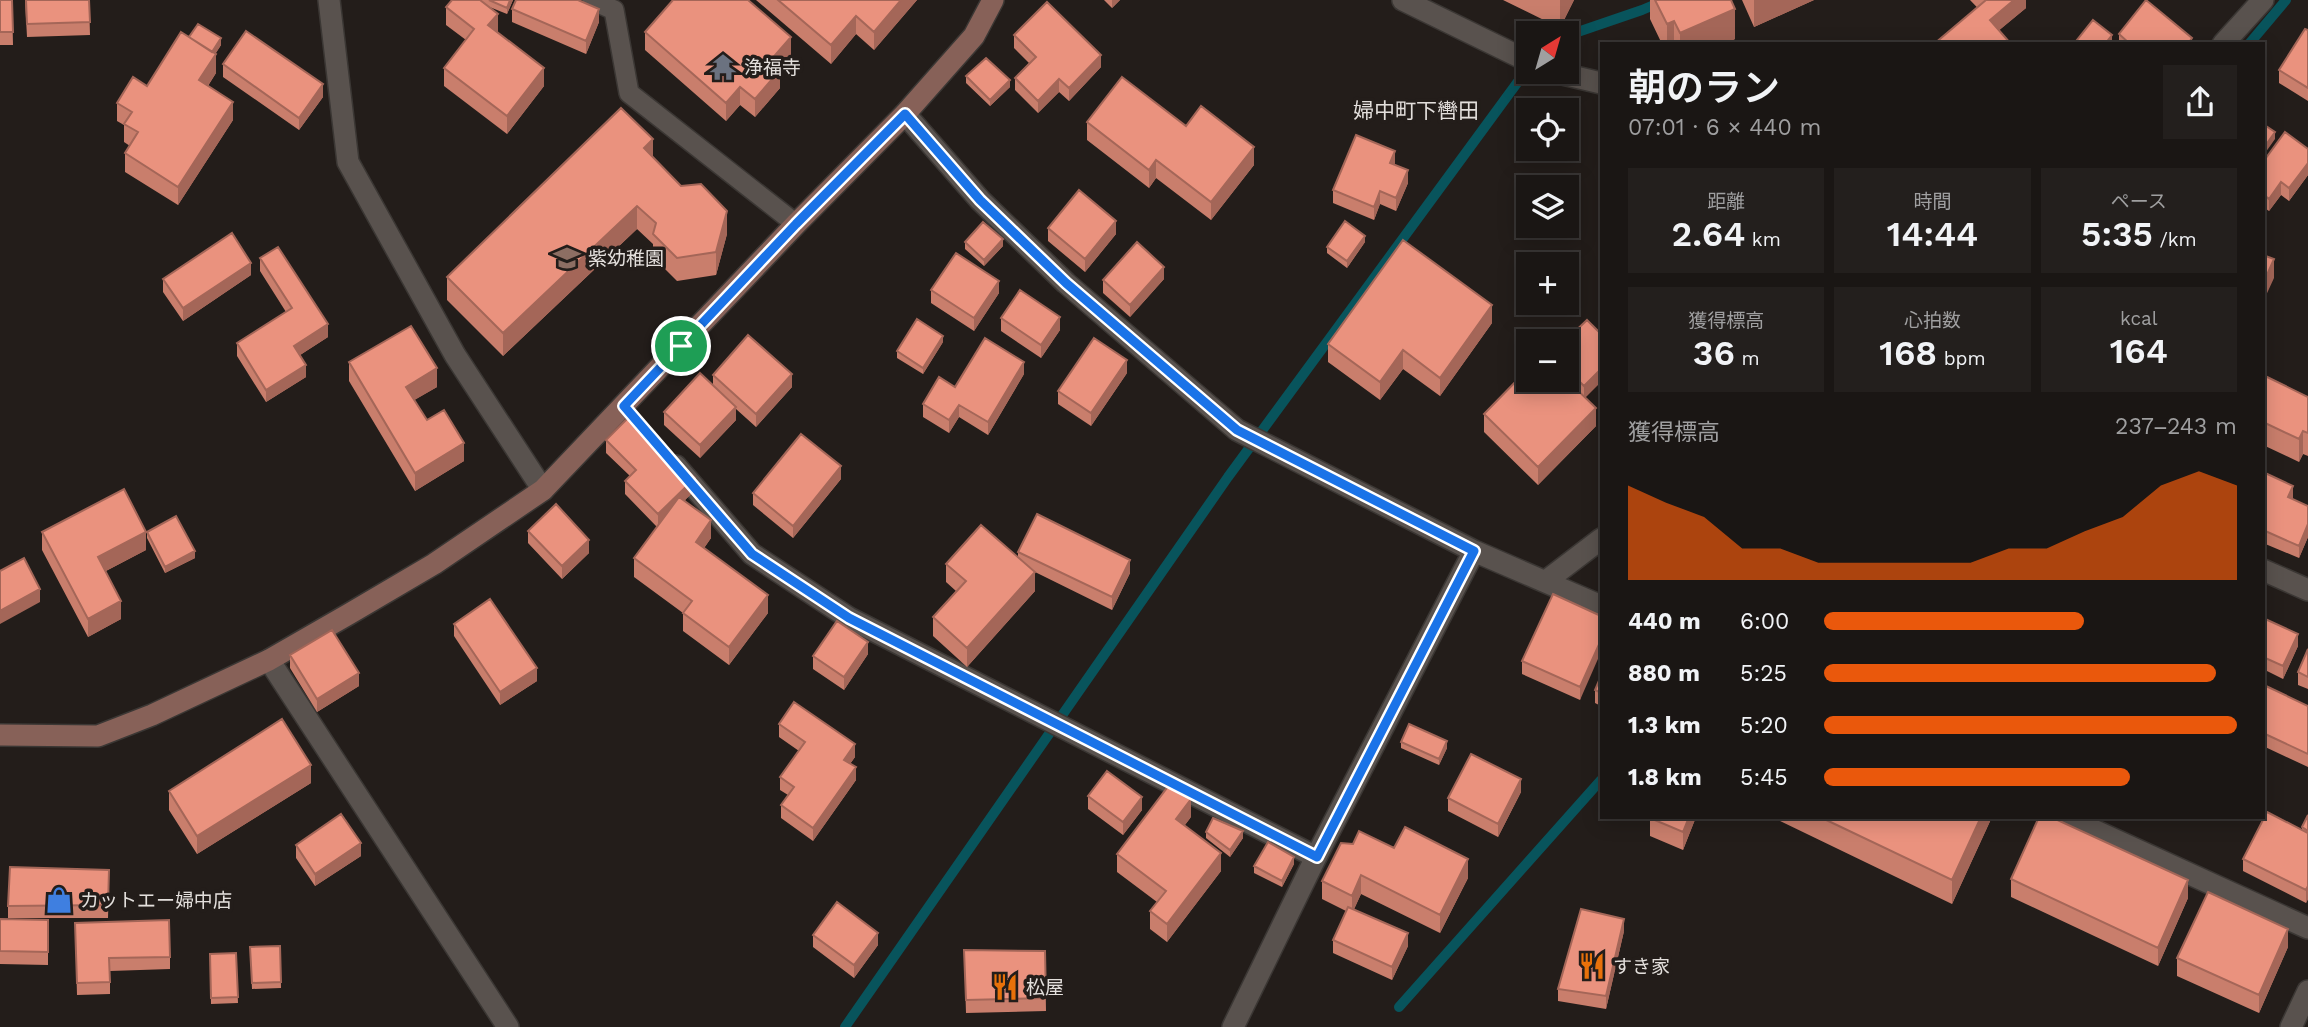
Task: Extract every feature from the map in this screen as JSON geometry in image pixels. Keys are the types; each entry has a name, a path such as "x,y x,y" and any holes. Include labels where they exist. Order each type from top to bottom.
{"street":[{"path":"328,0 348,162 455,355 543,490"},
{"path":"0,735 98,736 152,715 269,660 434,564 543,490 629,412 796,224 905,114 974,36 993,0"},
{"path":"1403,0 1516,55"},
{"path":"2225,42 2263,0"},
{"path":"1579,77 1600,82"},
{"path":"905,114 980,200 1066,283 1237,430 1474,551 1600,607"},
{"path":"661,449 752,554 849,618 1317,857"},
{"path":"1546,582 1600,541"},
{"path":"1233,1027 1474,551"},
{"path":"2265,571 2308,590"},
{"path":"269,660 508,1027"},
{"path":"2069,819 2308,928"},
{"path":"2291,1027 2308,990"}],"lane":[{"path":"592,0 614,10 629,93 796,224"}],"building":[{"path":"0,0 12,0 13,32 0,32"},
{"path":"26,0 89,0 90,22 27,24"},
{"path":"452,0 480,0 498,14 488,25 544,68 507,116 444,68 474,29 446,7"},
{"path":"489,0 510,0 507,8"},
{"path":"516,0 578,0 599,9 586,41 512,9"},
{"name":"浄福寺","path":"673,0 748,0 791,37 770,61 780,70 755,99 740,87 726,103 645,32"},
{"path":"778,0 901,0 874,32 856,16 831,45"},
{"path":"1655,0 1731,0 1735,9 1680,33 1674,21 1667,24"},
{"path":"1986,0 2014,0 1990,20 2009,42 1936,42"},
{"path":"2146,0 2192,38 2189,42 2128,42 2119,34"},
{"path":"1047,2 1101,55 1069,88 1059,79 1038,101 1015,78 1036,57 1014,35"},
{"path":"2093,20 2112,35 2107,42 2077,40"},
{"path":"198,24 221,38 212,52 189,37"},
{"path":"2305,29 2308,30 2308,88 2279,70"},
{"path":"246,31 323,84 299,118 223,64"},
{"path":"181,32 216,54 199,80 233,102 178,187 125,153 138,132 124,124 132,112 117,103 133,77 147,86"},
{"path":"986,58 1010,80 990,100 966,76"},
{"path":"1122,77 1186,126 1201,106 1254,147 1211,202 1156,160 1149,170 1087,122"},
{"name":"紫幼稚園","path":"621,108 653,139 644,148 681,186 701,184 727,211 716,252 677,258 653,234 656,223 637,206 503,333 447,277"},
{"path":"2265,125 2275,132 2265,146"},
{"path":"2285,132 2308,149 2308,163 2289,188 2281,182 2269,199 2265,196 2265,159"},
{"path":"1356,135 1395,151 1390,163 1408,170 1396,198 1380,191 1374,207 1333,190"},
{"path":"1079,190 1116,221 1085,259 1048,228"},
{"path":"1345,221 1365,236 1347,261 1327,247"},
{"path":"983,222 1003,239 984,260 965,242"},
{"path":"232,233 251,263 183,308 163,279"},
{"path":"1403,240 1492,305 1440,378 1403,350 1380,382 1328,344"},
{"path":"1137,242 1164,267 1130,305 1103,280"},
{"path":"278,247 328,324 294,346 306,365 266,390 237,343 292,308 260,258"},
{"path":"956,253 999,281 974,318 931,290"},
{"path":"2265,256 2274,259 2265,279"},
{"path":"1020,290 1060,317 1041,345 1001,318"},
{"path":"917,319 943,336 923,368 897,351"},
{"path":"1587,320 1600,333 1600,370 1584,386 1579,381 1578,329"},
{"path":"411,326 437,368 406,387 427,420 444,410 464,443 415,473 349,362"},
{"path":"748,335 792,374 756,414 713,375"},
{"path":"985,338 1024,362 988,422 959,405 949,420 923,404 939,377 955,387"},
{"path":"1094,338 1127,360 1091,413 1058,391"},
{"path":"700,373 736,407 700,445 664,412"},
{"path":"2265,376 2308,397 2308,433 2303,431 2299,439 2265,423"},
{"path":"1516,381 1516,392 1579,392 1596,408 1538,467 1484,414"},
{"path":"632,414 695,478 658,514 625,481 636,470 606,440"},
{"path":"801,434 841,466 793,526 753,493"},
{"path":"2265,473 2293,486 2288,497 2308,506 2308,524 2299,546 2265,531"},
{"path":"124,489 146,532 98,557 121,601 88,619 42,532"},
{"path":"679,497 711,520 696,542 768,595 729,647 683,613 692,601 634,558"},
{"path":"556,504 589,540 562,566 528,531"},
{"path":"1037,514 1130,560 1112,597 1018,552"},
{"path":"176,516 195,551 165,567 147,532"},
{"path":"981,525 1035,572 967,648 933,617 966,581 946,564"},
{"path":"24,558 40,589 0,611 0,571"},
{"path":"1553,594 1600,616 1600,642 1580,687 1522,661"},
{"path":"490,599 537,668 500,692 454,624"},
{"path":"2265,619 2298,634 2283,666 2265,658"},
{"path":"837,621 868,642 844,677 813,656"},
{"path":"332,630 359,673 317,699 290,655"},
{"path":"2308,649 2308,677 2298,672"},
{"path":"1600,678 1600,692 1595,690"},
{"path":"2266,686 2308,706 2308,754 2265,734"},
{"path":"794,702 855,744 844,760 856,767 813,828 781,805 794,787 780,777 805,742 779,724"},
{"path":"282,719 311,765 197,836 169,791"},
{"path":"1409,724 1447,741 1439,759 1401,742"},
{"path":"1471,754 1521,779 1498,824 1448,798"},
{"path":"1107,771 1142,797 1123,822 1088,796"},
{"path":"1170,784 1191,799 1176,819 1221,853 1167,924 1150,911 1166,891 1117,854"},
{"path":"2267,812 2308,833 2306,890 2243,859"},
{"path":"341,814 361,843 315,874 296,845"},
{"path":"2308,815 2308,831 2302,827"},
{"path":"1213,818 1243,831 1230,850 1206,832"},
{"path":"1652,819 1688,819 1683,832"},
{"path":"1824,819 1980,819 1952,880"},
{"path":"2038,819 2055,819 2188,880 2158,948 2011,879"},
{"path":"1405,827 1468,859 1440,915 1361,875 1352,896 1322,881 1341,843 1353,844 1359,831 1394,848"},
{"path":"1268,842 1294,857 1282,881 1254,866"},
{"name":"カットエー婦中店","path":"10,867 109,870 108,905 8,906"},
{"path":"2208,892 2288,929 2259,995 2177,958"},
{"path":"837,902 878,933 854,965 813,935"},
{"path":"1348,907 1408,933 1392,967 1333,940"},
{"name":"すき家","path":"1581,909 1624,919 1606,996 1558,989"},
{"path":"0,919 48,920 48,952 0,951"},
{"path":"169,920 170,957 109,958 110,982 77,983 75,923"},
{"path":"280,946 281,982 252,983 250,947"},
{"name":"松屋","path":"964,950 1045,951 1046,998 966,1000"},
{"path":"236,953 238,997 211,998 210,954"}],"waterway":[{"path":"1579,32 1666,0"},
{"path":"2251,42 2286,0"},
{"path":"845,1027 1228,477 1516,84"},
{"path":"1399,1007 1600,781"}],"place":[{"name":"浄福寺","path":"723,67"},
{"name":"紫幼稚園","path":"567,258"},
{"name":"カットエー婦中店","path":"59,900"},
{"name":"すき家","path":"1592,966"},
{"name":"松屋","path":"1005,987"}],"district":[{"name":"婦中町下轡田","path":"1416,111"}],"route":[{"path":"905,114 980,200 1066,283 1237,430 1474,551 1317,857 849,618 752,554 624,406 681,346 905,114"}]}
